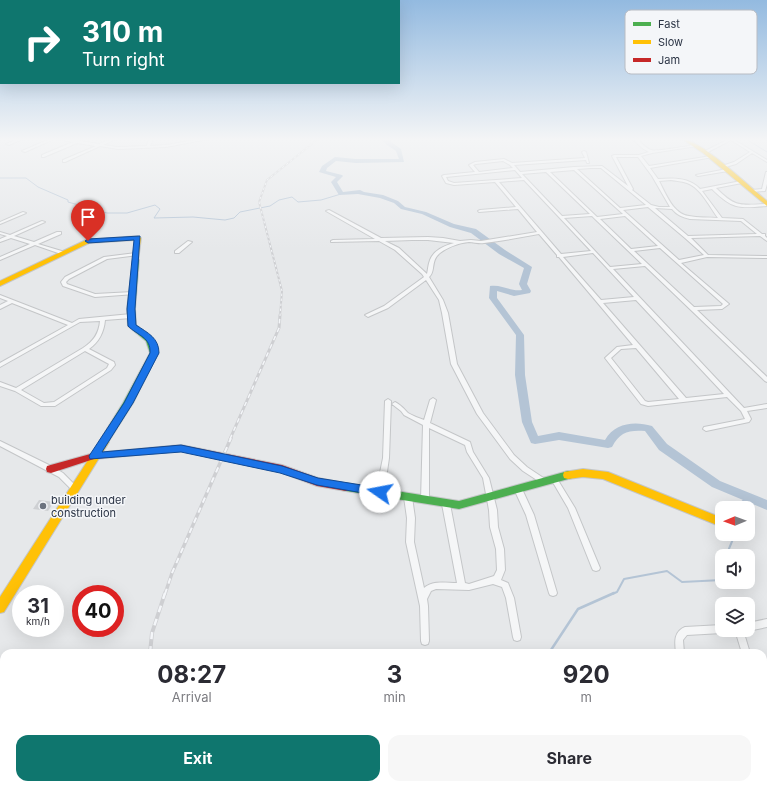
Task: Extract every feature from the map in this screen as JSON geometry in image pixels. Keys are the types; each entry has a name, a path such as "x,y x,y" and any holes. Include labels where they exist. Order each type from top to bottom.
{"street":[{"path":"445,176 444,176 447,182 454,184 524,179"},
{"path":"522,176 743,410 748,419 747,421 706,430"},
{"path":"552,176 767,380"},
{"path":"583,176 678,262 726,302 725,306 722,307 693,309"},
{"path":"614,176 632,190 648,206 687,237 707,256"},
{"path":"625,176 632,190"},
{"path":"654,176 673,208 686,218 743,220 764,235 767,240"},
{"path":"734,176 767,204"},
{"path":"752,191 764,190 767,176"},
{"path":"657,180 685,180 693,183 720,218"},
{"path":"496,181 539,234 600,302 684,400"},
{"path":"699,190 741,182"},
{"path":"714,188 733,205 767,204"},
{"path":"620,209 648,206 673,208"},
{"path":"480,211 518,208"},
{"path":"328,211 386,241 407,257 426,277 441,300 446,313 454,364 480,414 512,457 525,470 543,481"},
{"path":"0,223 24,213"},
{"path":"561,217 627,215"},
{"path":"0,241 43,222"},
{"path":"0,233 32,245 63,253"},
{"path":"0,259 59,233"},
{"path":"333,241 434,239 464,242 486,242 507,237 539,234"},
{"path":"687,237 764,235"},
{"path":"0,284 88,241 133,237 138,238 131,316 132,326 151,339 155,346 154,353 128,403 0,608"},
{"path":"177,252 190,242"},
{"path":"368,315 386,307 426,277 430,273 429,265 436,254 454,244 464,242"},
{"path":"630,250 662,247"},
{"path":"559,256 593,252"},
{"path":"133,293 95,296 65,285 63,282 67,278 106,258 136,254"},
{"path":"678,262 707,256 767,257"},
{"path":"610,268 645,265"},
{"path":"0,296 70,324"},
{"path":"600,302 637,298"},
{"path":"0,307 11,301"},
{"path":"0,365 70,324 79,321 131,316"},
{"path":"17,390 94,344 100,337 103,318"},
{"path":"637,346 619,348 608,358 642,402 648,404 729,395"},
{"path":"0,384 17,390 43,405 56,404 112,365 112,362 85,349"},
{"path":"425,500 427,475 426,425 432,409 433,400"},
{"path":"380,492 386,458 391,403 406,414 426,425 440,429 468,444 470,452 486,478 493,510 494,527 500,549 501,570 510,598 517,637"},
{"path":"743,410 767,406"},
{"path":"0,443 61,475 74,488"},
{"path":"51,469 72,464 94,456 181,448 282,470 317,482 458,505 543,481 583,473 604,475 715,520"},
{"path":"554,479 570,508 596,568"},
{"path":"518,489 530,515 553,593"},
{"path":"408,497 410,542 420,585 425,641"},
{"path":"446,504 462,587"},
{"path":"422,599 428,589 435,586 462,587 493,580 497,579 501,570"},
{"path":"493,580 505,585"},
{"path":"420,585 428,589"},
{"path":"755,626 767,623"},
{"path":"680,649 679,639 685,631 715,630"},
{"path":"741,637 745,649"}],"building":[{"name":"building under construction","path":"39,500 54,502 48,511 33,509"}],"waterway":[{"path":"340,176 334,182 341,194 360,192 362,194 381,196 396,202 403,208 424,213 452,226 473,231 502,252 528,267 523,284 527,291 514,294 503,289 493,288 493,298 520,335 520,375 527,422 535,440 559,436 608,444 620,430 630,427 648,428 663,447 716,484 767,505"},
{"path":"0,178 26,178 38,187 68,200 68,202 107,213 127,213 155,205 160,209 154,218 193,217 225,220 234,218 240,212 270,206 279,200 292,197 298,202 321,200 341,194"},
{"path":"743,501 747,497"},
{"path":"729,549 732,541"},
{"path":"612,594 617,592 624,579 667,571 682,582 715,580"},
{"path":"552,649 578,609 614,593"}],"railway":[{"path":"272,176 267,180 259,202 282,291 280,316"},
{"path":"230,439 279,328 280,315"},
{"path":"165,594 172,573 231,438"},
{"path":"150,649 152,633 165,593"}],"traffic: fast":[{"path":"104,442 128,403 154,353 150,340 132,326 131,309 136,260"},
{"path":"346,487 459,505 568,475"}],"traffic: slow":[{"path":"733,176 767,204"},
{"path":"0,284 88,241 138,238 136,260"},
{"path":"0,608 104,442"},
{"path":"568,475 583,473 604,475 715,520"}],"traffic: jam":[{"path":"51,469 94,456 181,448 282,469 317,482 346,487"}],"place":[{"name":"building under construction","path":"43,506"}],"route":[{"path":"88,241 133,237 138,238 131,309 132,326 151,339 155,346 154,353 128,403 94,456 181,448 282,470 317,482 353,486 380,492"}]}
